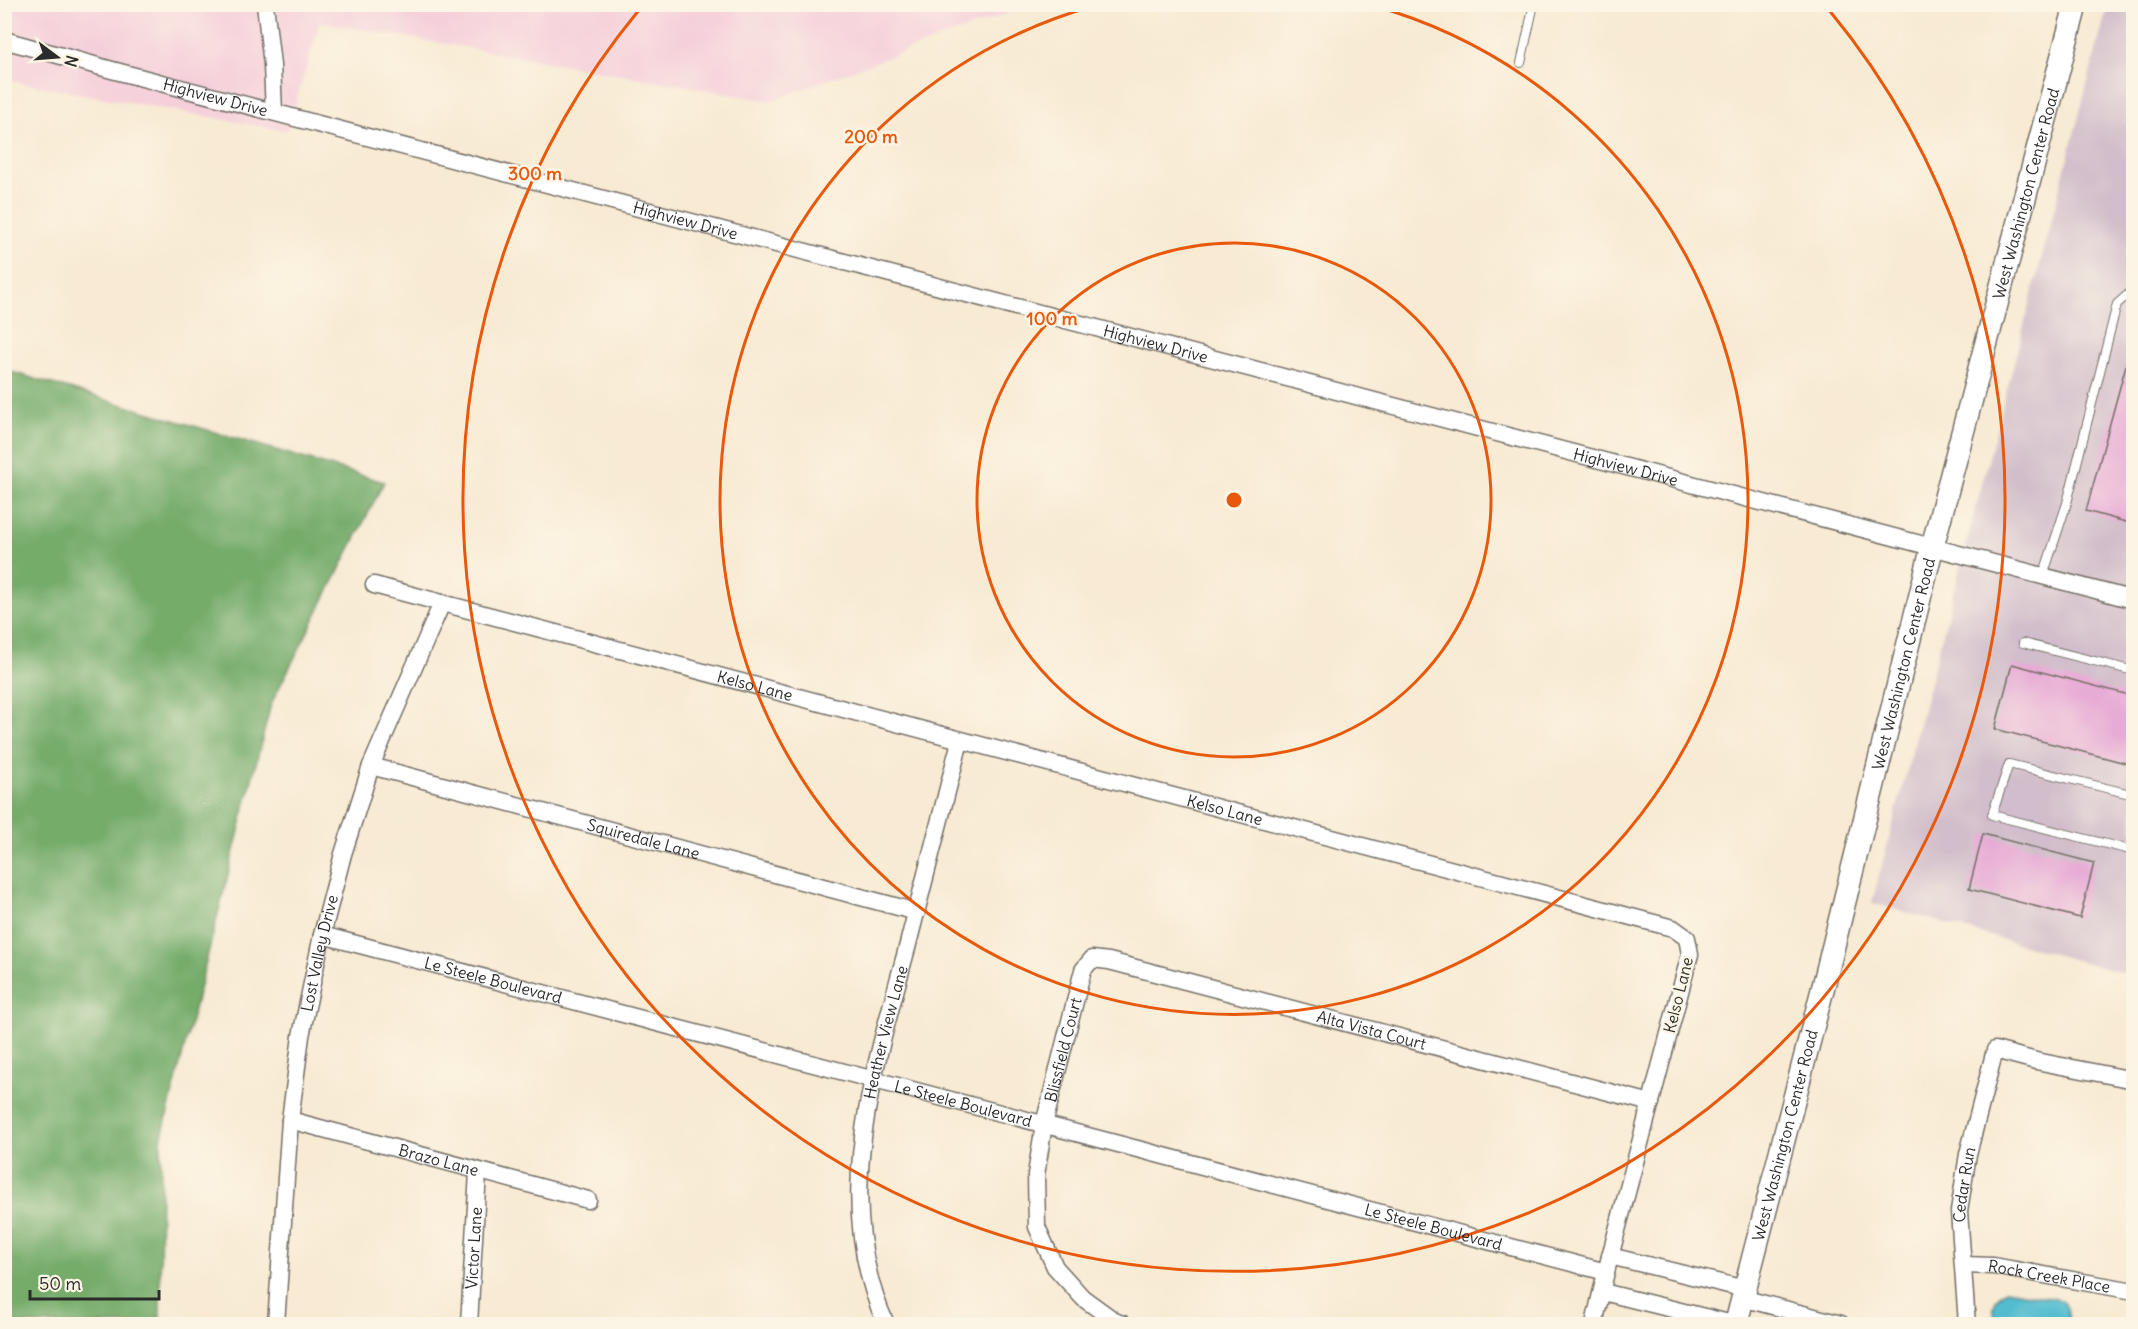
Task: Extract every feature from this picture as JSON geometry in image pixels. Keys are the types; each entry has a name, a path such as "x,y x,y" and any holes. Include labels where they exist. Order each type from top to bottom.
{"main road":[{"name":"West Washington Center Road","path":"1734,1324 1826,976 1932,548 2076,4"}],"street":[{"path":"265,4 272,65 274,112"},
{"name":"Highview Drive","path":"4,40 2133,600"},
{"name":"Kelso Lane","path":"374,585 1674,928 1687,938 1690,954 1594,1324"},
{"name":"Lost Valley Drive","path":"276,1324 290,1120 301,1036 322,935 343,854 371,766 442,603"},
{"name":"Heather View Lane","path":"886,1324 873,1297 861,1233 860,1150 872,1079 960,741"},
{"name":"Squiredale Lane","path":"371,766 917,912"},
{"name":"Le Steele Boulevard","path":"322,935 1044,1124 1608,1264 1743,1293 1841,1324"},
{"name":"Alta Vista Court","path":"1092,960 1109,961 1651,1103"},
{"name":"Blissfield Court","path":"1092,960 1083,970 1044,1124 1036,1175 1037,1227 1055,1267 1083,1298 1116,1322 1123,1324"},
{"name":"Cedar Run","path":"1967,1324 1959,1211 1968,1154 1995,1050 2036,1061 2133,1080"},
{"name":"Brazo Lane","path":"290,1120 588,1200"},
{"name":"Victor Lane","path":"469,1324 478,1172"},
{"name":"Rock Creek Place","path":"1964,1265 1993,1266 2133,1291"},
{"path":"1603,1292 1734,1324"}],"lane":[{"path":"4,8 7,4"},
{"path":"1521,63 1534,4"},
{"path":"2043,576 2067,503 2117,304 2133,289"},
{"path":"2023,643 2133,671"},
{"path":"2133,795 2009,764 1992,815 2133,851"}],"shaded area":[{"path":"4,5 1030,5 770,101 320,22 287,131 5,80"},
{"path":"2108,5 2133,5 2133,976 1872,903"}],"green space":[{"path":"5,370 384,482 271,704 161,1140 160,1324 5,1324"}],"water":[{"path":"2006,1290 2061,1300 2068,1311 2068,1324 1998,1324 1994,1314 1994,1305 1998,1297"}],"building":[{"path":"2129,354 2133,354 2133,524 2086,511"},
{"path":"2012,664 2133,696 2133,765 1995,729"},
{"path":"1983,834 2094,863 2080,918 1969,889"}]}
